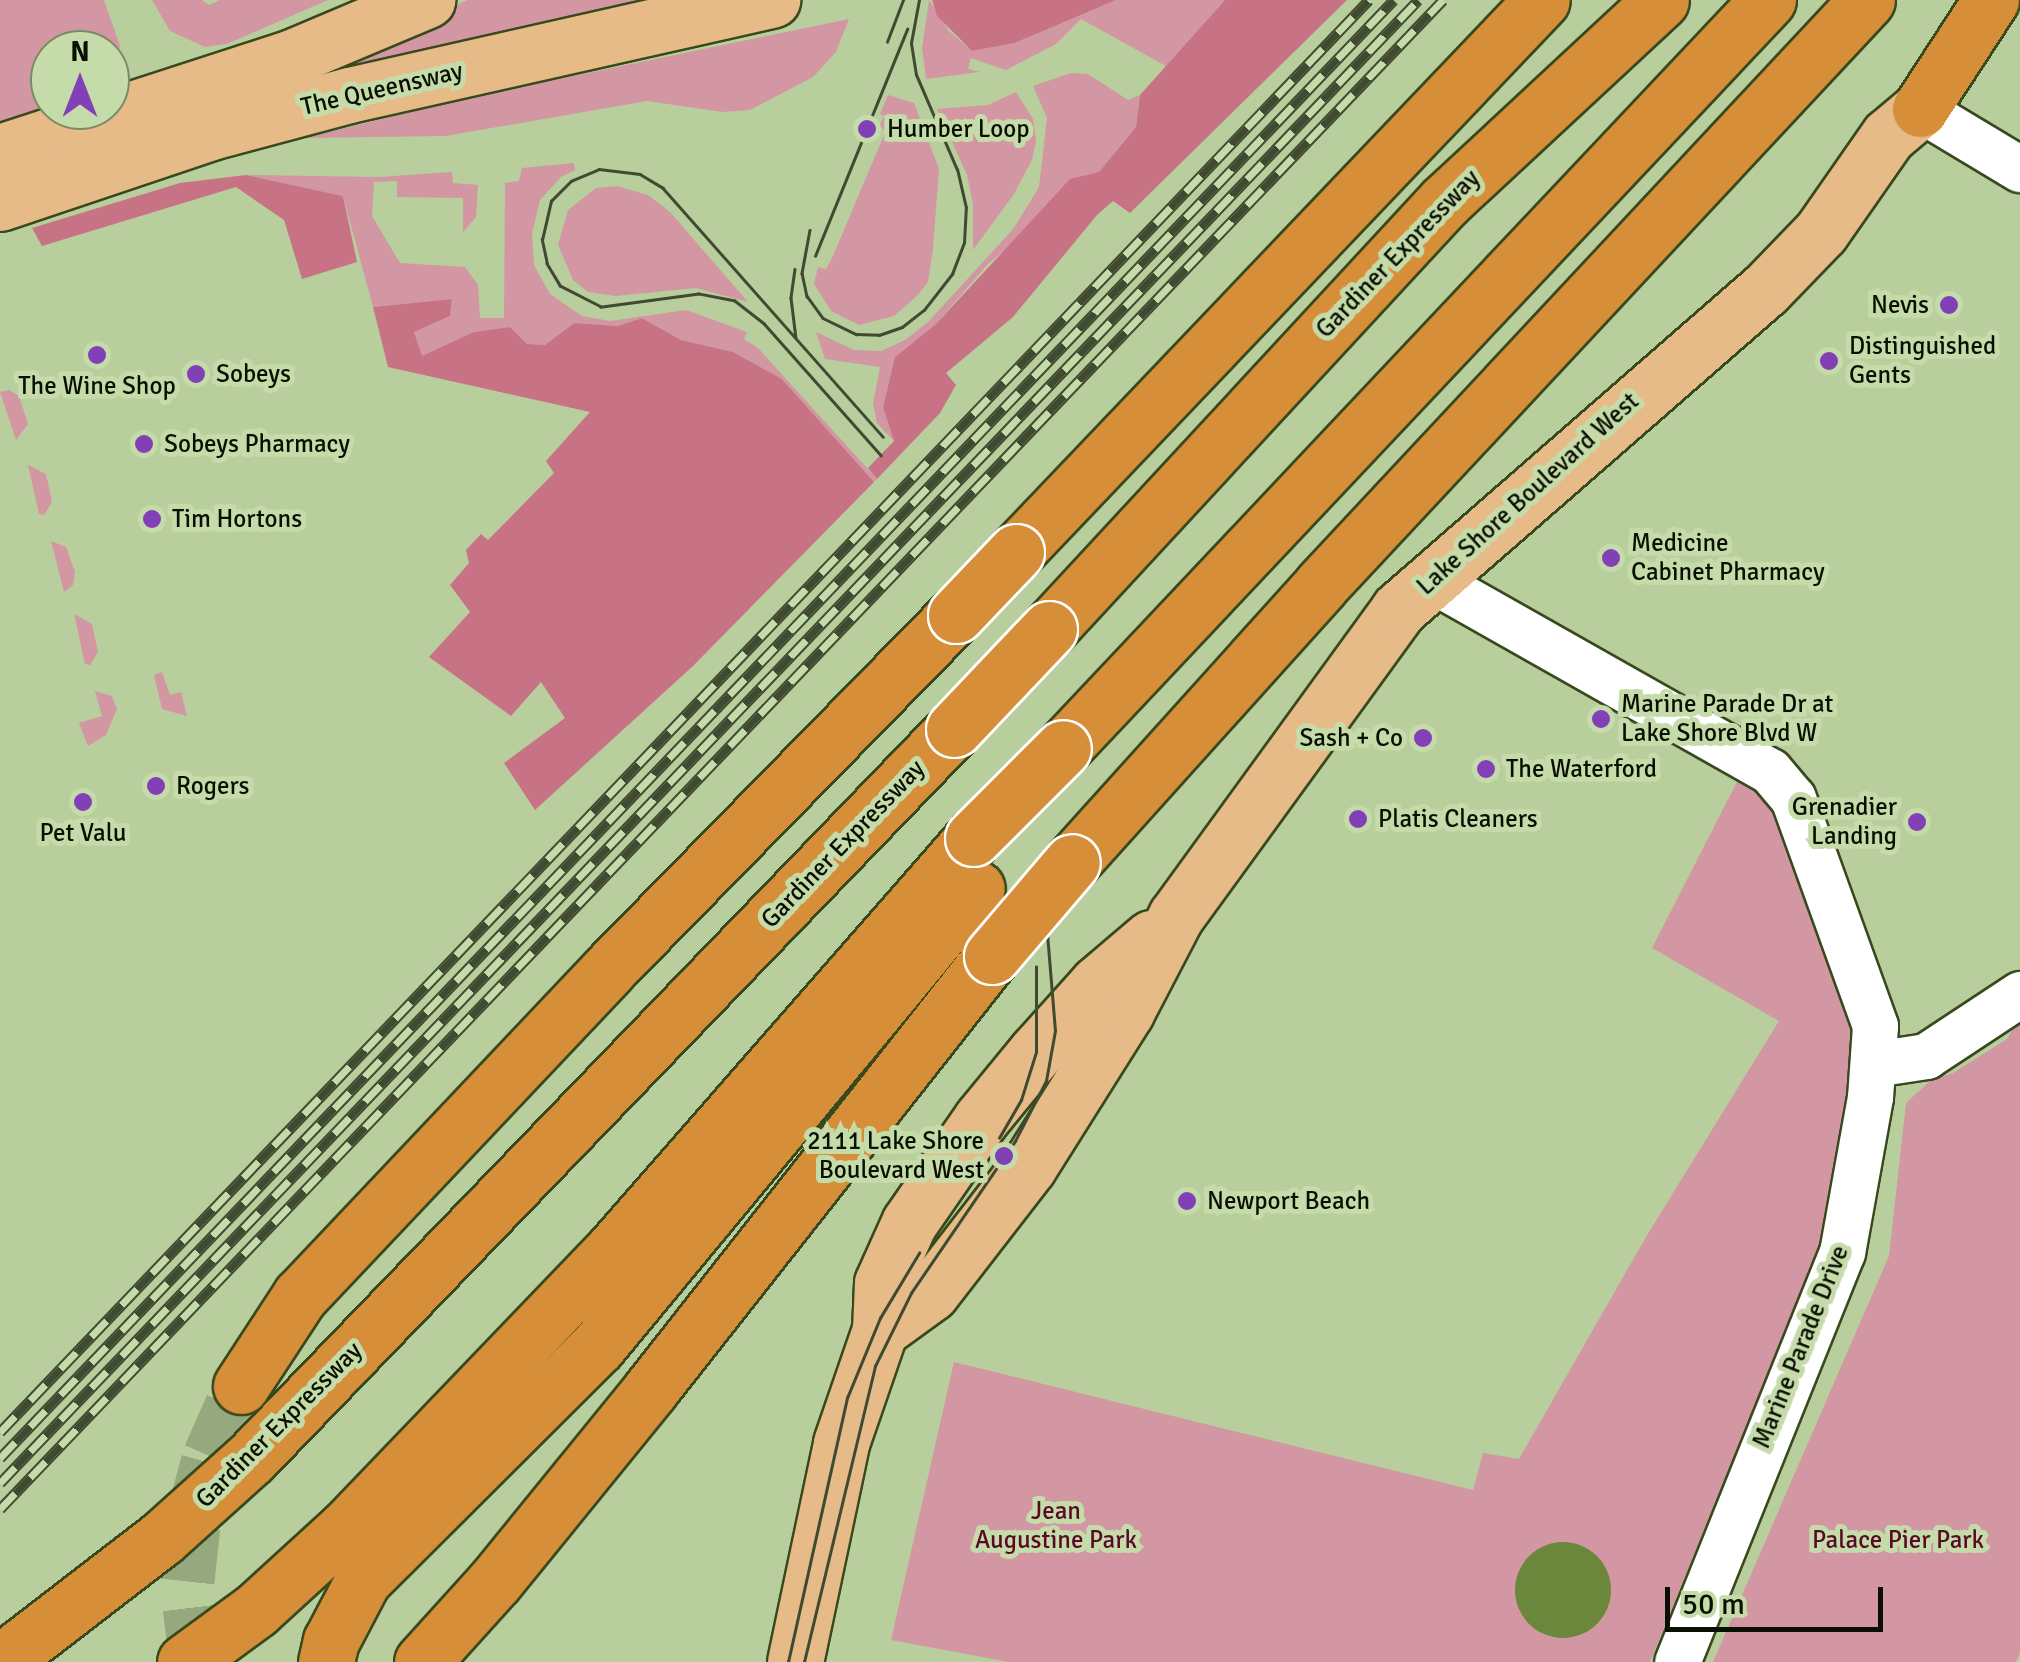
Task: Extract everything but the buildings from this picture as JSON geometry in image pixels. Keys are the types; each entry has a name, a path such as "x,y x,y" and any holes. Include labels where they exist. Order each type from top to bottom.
{"highway":[{"path":"241,1386 300,1296 608,970 956,615 1542,0"},
{"path":"1444,202 1615,0"},
{"name":"Gardiner Expressway","path":"1,1662 161,1538 252,1456 954,729 1444,202 1660,0"},
{"path":"184,1662 256,1610 347,1527 598,1266 1072,761 1283,516 1768,0"},
{"path":"422,1662 496,1580 627,1419 992,956 1072,862 1321,585 1868,0"},
{"path":"1920,109 1992,0"},
{"path":"326,1662 331,1641 363,1580 598,1346 984,852"}],"main road":[{"name":"The Queensway","path":"0,152 292,57 427,0"},
{"name":"The Queensway","path":"0,204 228,127 772,0"},
{"name":"Lake Shore Boulevard West","path":"794,1662 841,1442 880,1330 931,1293 1029,1166 1126,1012 1176,916 1378,636 1399,609 1764,290 1820,232 1888,136 1920,109"}],"street":[{"path":"1920,109 2020,168"},
{"name":"Marine Parade Drive","path":"1432,580 1754,761 1782,783 1801,819 1875,1026 1874,1064 1842,1252 1677,1662"},
{"path":"1874,1064 1926,1056 2020,994"}],"green space":[{"path":"0,0 104,0 114,30 30,30 30,112 0,122"},
{"path":"152,0 202,0 209,5 220,0 328,0 227,44 205,47 170,31"},
{"path":"468,0 693,0 222,103"},
{"path":"929,0 949,31 972,51 1015,43 1116,0 1225,0 1166,66 1081,19 1056,44 1006,70 971,58 968,69 980,72 926,79 922,48"},
{"path":"849,19 836,52 813,77 750,110 723,112 647,101 446,136 305,138 476,96"},
{"path":"1071,73 1088,74 1128,100 1140,95 1136,127 1099,172 988,264 936,324 895,357 883,407 894,441 877,423 873,404 880,367 825,359 816,332 854,350 881,351 905,340 929,321 1014,228 1039,187 1047,118 1033,86"},
{"path":"1016,92 1033,119 1036,141 1032,160 1014,194 973,250 973,204 967,175 937,109 988,105"},
{"path":"888,95 914,103 939,169 933,249 928,282 918,295 894,316 859,325 831,311 814,284 818,267 826,269 833,256 886,130 879,127"},
{"path":"574,163 575,170 561,177 540,200 532,234 534,265 550,294 582,316 610,321 686,310 747,332 744,339 758,348 877,479 874,482 782,379 733,352 681,340 642,318 618,326 574,323 545,345 527,344 510,327 474,332 422,357 414,332 450,316 452,299 373,307 343,196 246,175 379,177 452,172 453,183 478,185 476,217 463,232 463,198 397,197 397,181 374,182 372,216 400,263 465,267 478,285 480,318 504,318 505,183 519,181 522,168"},
{"path":"617,186 648,195 670,212 748,302 696,288 616,296 588,292 573,280 558,245 568,210 596,188"},
{"path":"9,390 19,396 28,424 16,440 0,392"},
{"path":"28,465 46,474 52,502 44,515 39,514"},
{"path":"51,541 66,547 75,572 73,585 64,592"},
{"path":"74,614 92,624 98,652 90,665 85,664"},
{"path":"162,672 170,695 181,692 187,716 162,709 154,675"},
{"path":"95,691 112,696 117,709 106,735 88,746 79,723 102,716"},
{"name":"Jean Augustine Park","path":"1739,778 1761,789 1776,811 1856,1024 1842,1148 1821,1243 1650,1662 1009,1662 891,1640 954,1362 1473,1490 1483,1453 1519,1459 1646,1237 1779,1021 1652,948"},
{"name":"Palace Pier Park","path":"2020,1016 2020,1653 2016,1662 1713,1662 1889,1256 1906,1103 1931,1080 1953,1073 2007,1039"}],"shaded area":[{"path":"932,0 1116,0 1015,43 972,51 937,16"},
{"path":"1225,0 1347,0 1130,213 1113,201 1097,215 1013,317 946,373 956,385 940,413 877,479 868,468 894,441 883,407 895,357 936,324 1070,179 1099,172 1136,127 1140,95"},
{"path":"246,175 343,196 357,262 302,279 284,220 236,187 42,246 32,228 180,183"},
{"path":"452,299 450,316 414,332 422,356 474,332 510,327 527,344 545,345 574,323 618,326 642,318 681,340 733,352 782,379 874,482 693,666 535,810 504,763 565,718 541,682 511,716 429,657 470,612 450,585 469,563 466,550 481,534 488,540 554,473 546,461 590,412 388,367 373,307"},
{"path":"1563,1542 1581,1546 1597,1556 1607,1572 1611,1590 1607,1608 1597,1624 1581,1634 1563,1638 1545,1634 1529,1624 1519,1608 1515,1590 1519,1572 1529,1556 1545,1546"}],"tunnel":[{"path":"197,1662 187,1581 194,1515 210,1456 241,1386"}],"tram line":[{"path":"887,42 903,0"},
{"path":"810,230 802,273 807,296 823,318 856,334 879,335 902,327 924,310 952,274 964,243 966,208 957,170 916,75 911,43 919,0"},
{"path":"815,256 907,29"},
{"path":"881,456 764,324 735,301 699,294 601,307 560,286 547,264 542,240 551,201 571,181 599,169 640,174 663,188 883,437"},
{"path":"795,269 791,298 796,338"},
{"path":"804,1662 875,1366 911,1293 1015,1141 1046,1081 1055,1031 1047,934"},
{"path":"999,1138 1021,1100 1036,1052 1036,967"},
{"path":"788,1662 847,1398 880,1318 919,1253"}],"railway":[{"path":"0,1432 1369,0"},
{"path":"0,1458 1394,0"},
{"path":"0,1483 1418,0"},
{"path":"0,1509 1443,0"}],"place":[{"name":"Humber Loop","path":"867,129"},
{"name":"Nevis","path":"1949,305"},
{"name":"The Wine Shop","path":"97,355"},
{"name":"Distinguished Gents","path":"1829,361"},
{"name":"Sobeys","path":"196,374"},
{"name":"Sobeys Pharmacy","path":"144,444"},
{"name":"Tim Hortons","path":"152,519"},
{"name":"Medicine Cabinet Pharmacy","path":"1611,558"},
{"name":"Marine Parade Dr at Lake Shore Blvd W","path":"1601,719"},
{"name":"Sash + Co","path":"1423,738"},
{"name":"The Waterford","path":"1486,769"},
{"name":"Rogers","path":"156,786"},
{"name":"Pet Valu","path":"83,802"},
{"name":"Platis Cleaners","path":"1358,819"},
{"name":"Grenadier Landing","path":"1917,822"},
{"name":"2111 Lake Shore Boulevard West","path":"1004,1156"},
{"name":"Newport Beach","path":"1187,1201"}]}
